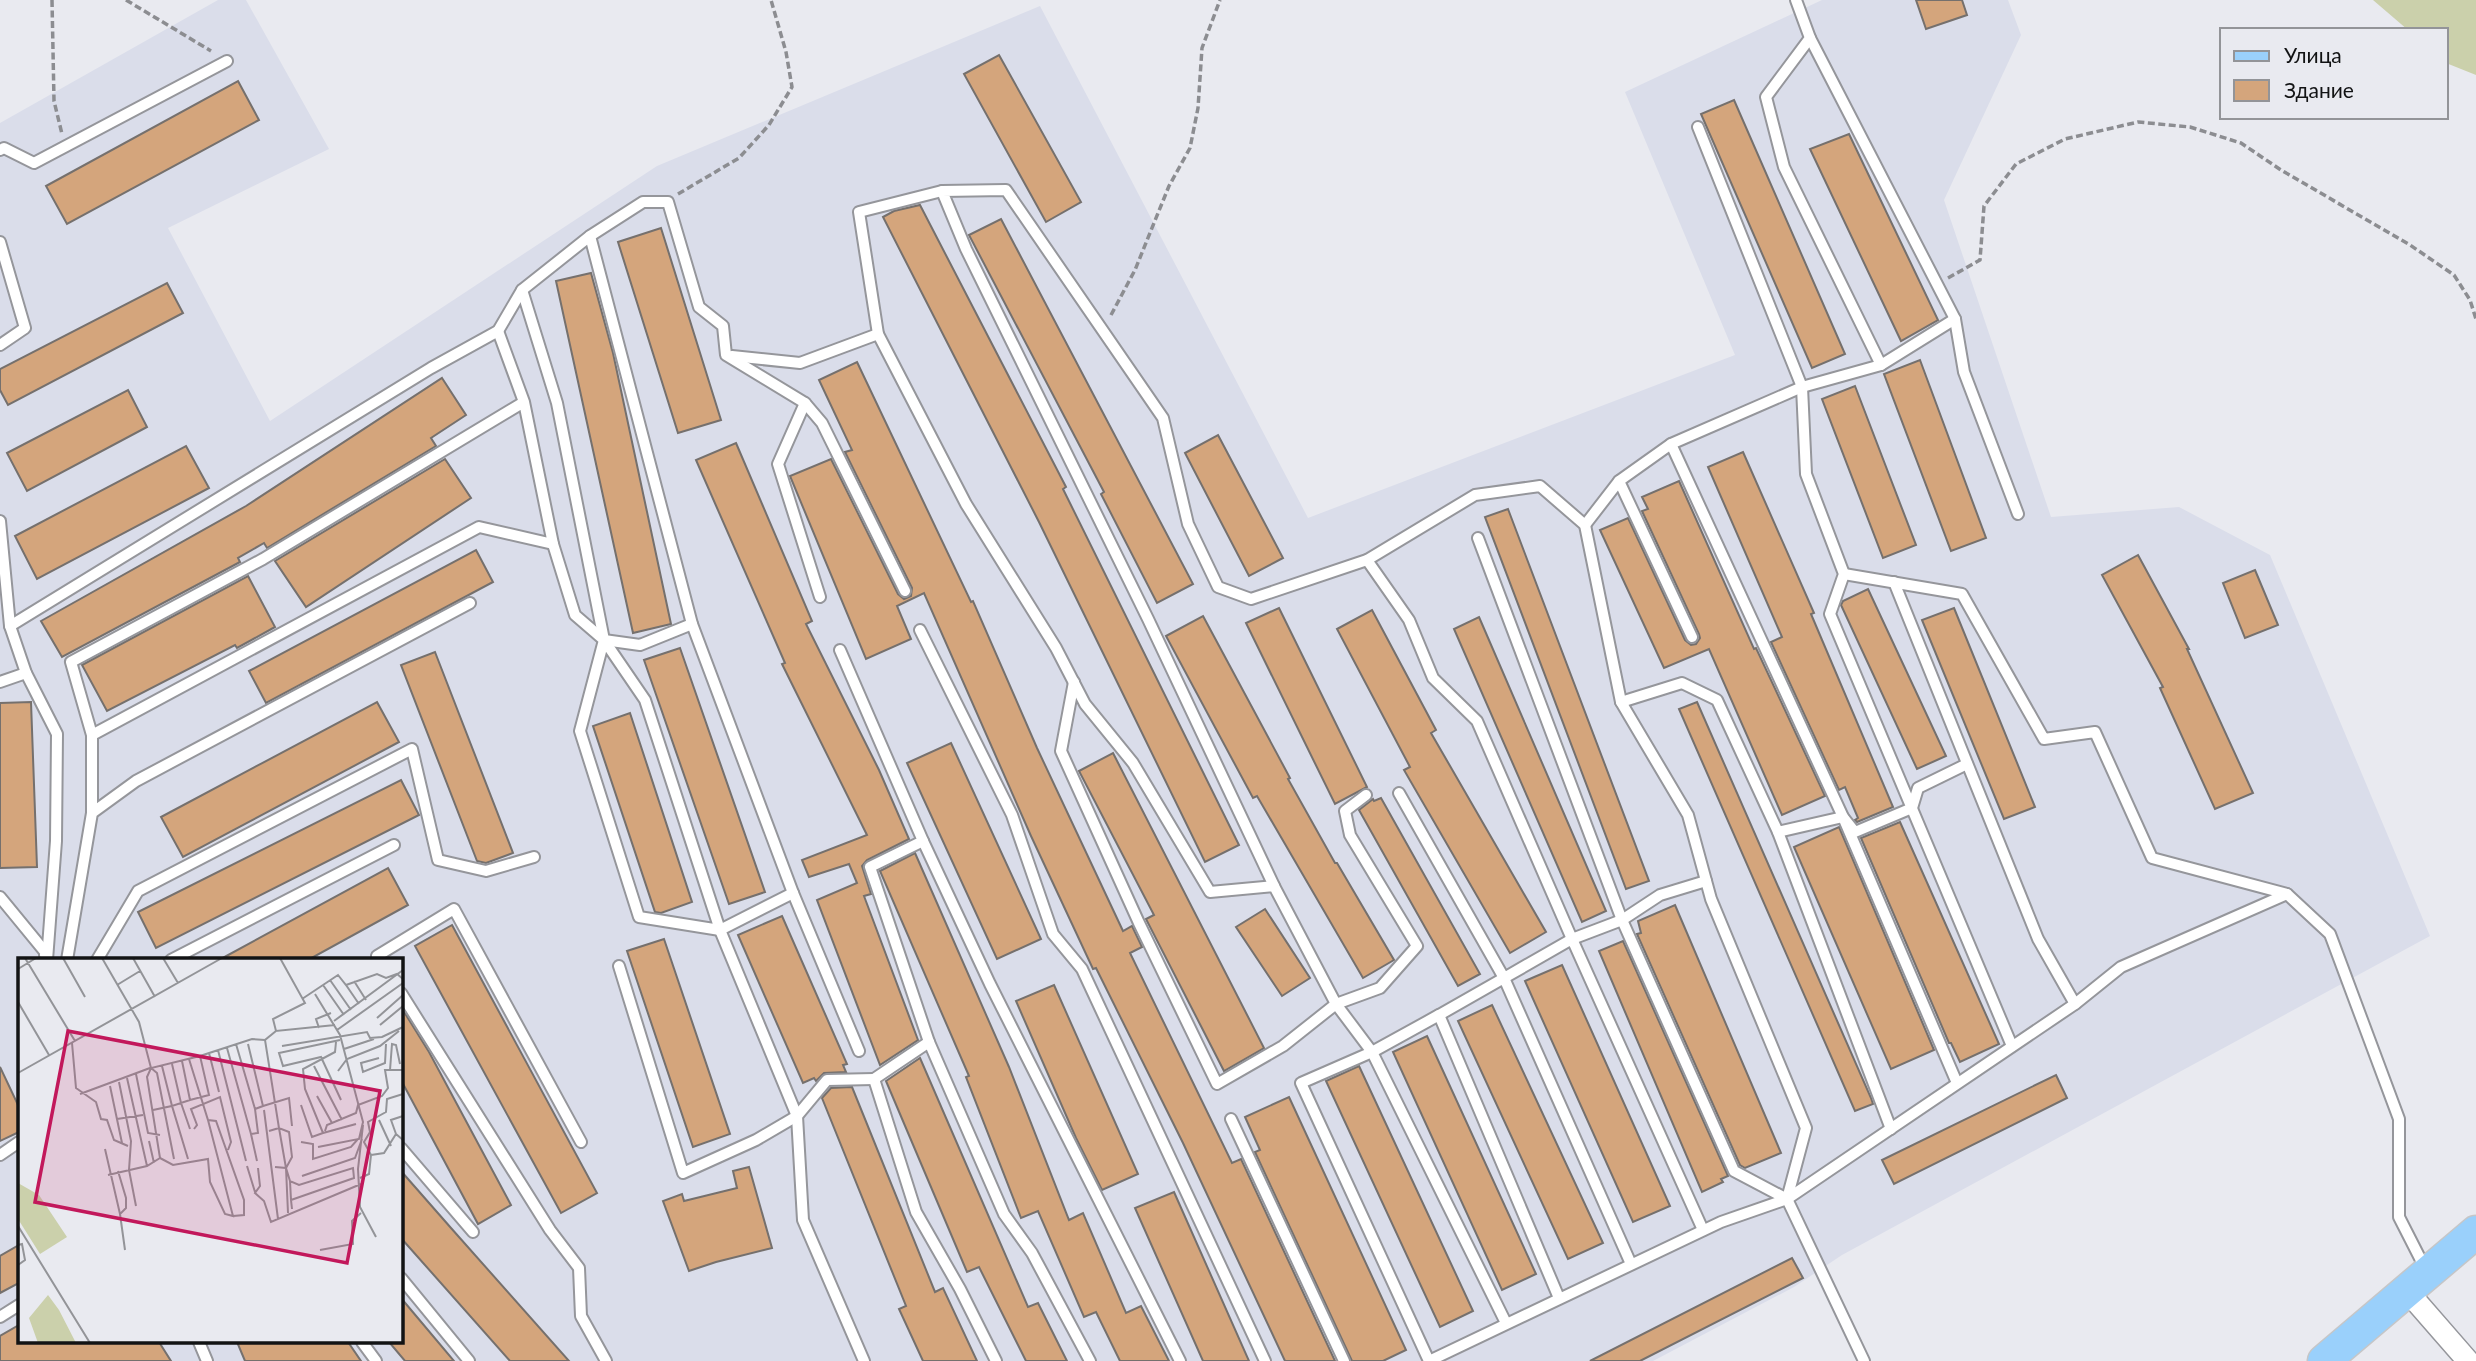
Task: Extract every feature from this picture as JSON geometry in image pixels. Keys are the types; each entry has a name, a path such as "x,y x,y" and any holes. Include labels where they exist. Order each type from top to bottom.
{"main road":[{"path":"2324,1361 2476,1232"}],"street":[{"path":"2417,1282 2468,1361"}],"lane":[{"path":"1796,0 1810,38 1955,319 1964,372 2018,514"},
{"path":"1810,38 1766,97 1784,167 1881,365"},
{"path":"0,150 4,148 34,163 227,61"},
{"path":"1698,127 1802,387 1806,474 1844,574 1830,614 2012,1046"},
{"path":"1274,886 1210,892 1133,763 1085,704 1056,648 966,504 878,334 859,212 942,191 1006,190 1163,418 1188,524 1218,587 1251,599 1367,560 1475,495 1540,486 1585,525 1621,702 1688,815 1711,900 1805,1128 1787,1199"},
{"path":"942,191 966,249 1148,619 1274,886 1336,1004 1372,1052 1506,1323"},
{"path":"10,626 431,368 498,331 522,290 590,236 643,202 668,202 699,307 723,326 726,355"},
{"path":"590,236 692,624 793,893 859,1051"},
{"path":"0,242 25,328 0,345"},
{"path":"522,290 556,403 604,640 580,731 639,917 720,930 793,893"},
{"path":"1585,525 1619,481 1671,444 1802,387 1881,365 1955,319"},
{"path":"498,331 524,402 553,544 575,615 604,640 645,701 720,930 797,1116 803,1220 864,1361"},
{"path":"726,355 800,363 878,334"},
{"path":"726,355 805,402 822,423 905,591"},
{"path":"67,958 92,813 92,735 71,662 263,559 524,402"},
{"path":"805,402 778,464 820,597"},
{"path":"1671,444 1843,817 1957,1083"},
{"path":"1619,481 1692,637"},
{"path":"0,521 10,626 26,673 57,734 56,841 46,958"},
{"path":"92,735 479,527 553,544"},
{"path":"1478,538 1622,920 1734,1171 1787,1199 1864,1361"},
{"path":"1367,560 1409,620 1433,678 1477,720 1703,1230"},
{"path":"1844,574 1962,594 2044,739 2095,732 2152,858 2287,894 2330,934 2399,1119 2399,1217 2417,1282"},
{"path":"1894,582 2038,939 2075,1004"},
{"path":"92,813 136,781 470,603"},
{"path":"604,640 640,645 692,624"},
{"path":"920,630 1012,815 1053,934 1082,970 1265,1361"},
{"path":"840,650 923,841 990,984 1180,1361"},
{"path":"0,682 26,673"},
{"path":"1074,682 1061,751 1139,923 1217,1084 1283,1046 1336,1004 1380,988 1416,946 1350,835 1345,811 1366,795"},
{"path":"1621,702 1682,683 1717,700 1777,832 1891,1129"},
{"path":"98,958 138,891 412,749 439,859 486,871 534,857"},
{"path":"1912,808 1917,788 1967,764"},
{"path":"1399,793 1504,978 1631,1264"},
{"path":"1843,817 1855,832 1912,808"},
{"path":"1777,832 1843,817"},
{"path":"923,841 870,867 929,1042 1004,1214 1032,1253 1090,1361"},
{"path":"175,958 394,845"},
{"path":"1706,881 1660,895 1622,920 1572,939 1372,1052 1301,1083 1429,1361 1703,1230 1787,1199 2075,1004 2120,967 2287,894"},
{"path":"0,897 46,958"},
{"path":"379,958 454,909 581,1142"},
{"path":"619,966 683,1173 756,1140 797,1116 827,1080 874,1079 929,1042"},
{"path":"402,995 550,1230 579,1268 581,1316 606,1361"},
{"path":"1439,1016 1559,1298"},
{"path":"874,1079 916,1212 960,1289 996,1361"},
{"path":"1231,1119 1344,1361"},
{"path":"0,1155 18,1143"},
{"path":"402,1149 473,1233"},
{"path":"402,1279 469,1361"},
{"path":"0,1317 18,1306"},
{"path":"200,1344 207,1361"},
{"path":"363,1344 376,1361"}],"path":[{"path":"52,0 54,101 65,148"},
{"path":"126,0 227,61"},
{"path":"668,202 739,158 769,125 792,88 786,52 771,0"},
{"path":"1102,330 1135,270 1169,186 1190,148 1198,108 1202,47 1220,0"},
{"path":"1937,285 1980,260 1984,206 2016,164 2065,139 2138,122 2190,127 2241,143 2281,170 2410,245 2454,275 2470,299 2476,318"}],"shaded area":[{"path":"218,0 246,0 329,149 168,228 270,421 657,166 1040,6 1308,518 1735,355 1625,92 1822,0 2008,0 2021,35 1944,200 2051,517 2179,507 2270,555 2430,936 1842,1255 1794,1287 1653,1361 0,1361 0,123"}],"green space":[{"path":"2373,0 2476,0 2476,75 2448,64 2448,28 2406,28"}],"building":[{"path":"1916,0 1962,0 1967,15 1926,29"},
{"path":"999,55 1081,202 1046,222 964,74"},
{"path":"238,81 259,120 67,224 46,186"},
{"path":"1734,100 1845,354 1812,368 1701,114"},
{"path":"1849,134 1938,320 1901,341 1810,149"},
{"path":"920,205 1066,487 1063,489 1239,845 1205,862 1039,522 883,217 894,211"},
{"path":"1001,219 1193,584 1157,603 1101,494 1104,492 969,235"},
{"path":"661,228 721,420 678,433 618,242"},
{"path":"591,273 613,353 671,624 633,633 556,281"},
{"path":"167,283 183,313 8,405 0,390 0,369"},
{"path":"1920,360 1986,538 1951,551 1884,374"},
{"path":"857,362 971,602 973,601 1037,748 1123,931 1132,926 1142,947 1130,953 1232,1163 1241,1159 1335,1361 1285,1361 1183,1143 1096,968 1093,969 924,593 897,606 911,639 866,659 790,476 831,459 898,594 904,599 911,596 912,588 845,452 852,450 819,380"},
{"path":"442,378 466,415 431,438 436,446 267,548 264,543 238,558 240,562 62,657 41,621 246,506"},
{"path":"1855,386 1916,545 1883,558 1822,399"},
{"path":"128,390 147,427 27,491 7,453"},
{"path":"1218,435 1283,558 1249,576 1185,453"},
{"path":"736,443 812,621 806,624 879,770 909,839 867,860 862,866 871,894 864,896 918,1040 880,1065 817,900 857,883 849,864 809,877 802,860 867,835 782,664 785,663 696,460"},
{"path":"186,446 209,488 37,579 15,536"},
{"path":"1743,452 1814,613 1811,614 1893,807 1857,822 1855,820 1858,818 1845,787 1839,790 1771,642 1782,637 1708,467"},
{"path":"445,459 471,498 306,607 275,561"},
{"path":"1679,481 1754,649 1756,648 1825,796 1782,815 1709,649 1664,668 1600,530 1628,518 1685,640 1691,645 1696,644 1700,638 1699,634 1642,511 1648,509 1642,497"},
{"path":"1508,509 1649,881 1626,889 1485,517"},
{"path":"476,550 493,582 266,703 249,671"},
{"path":"2138,555 2189,649 2253,793 2215,809 2160,688 2163,687 2102,575"},
{"path":"2255,570 2278,625 2245,638 2223,583"},
{"path":"248,576 275,627 107,711 82,665"},
{"path":"1868,589 1946,756 1917,769 1841,605 1843,601"},
{"path":"1279,608 1367,787 1335,804 1246,623"},
{"path":"1954,608 2035,807 2004,819 1922,620"},
{"path":"1372,610 1436,730 1431,733 1546,932 1510,953 1404,770 1410,767 1337,629"},
{"path":"1203,616 1290,778 1288,779 1394,960 1363,978 1257,796 1253,798 1166,636"},
{"path":"1479,617 1606,911 1582,922 1454,629"},
{"path":"680,648 765,892 729,904 644,660"},
{"path":"435,652 513,853 486,863 477,861 401,665"},
{"path":"31,702 37,867 0,868 0,703"},
{"path":"377,702 399,742 183,857 161,817"},
{"path":"1697,702 1873,1104 1855,1111 1679,709"},
{"path":"630,713 692,902 661,913 655,912 593,726"},
{"path":"951,743 1041,939 997,959 907,763"},
{"path":"1113,753 1264,1048 1224,1071 1146,919 1154,915 1079,771"},
{"path":"401,780 419,815 156,948 138,912"},
{"path":"1381,798 1480,974 1458,986 1359,810 1373,799 1374,801"},
{"path":"1900,822 1999,1044 1960,1062 1949,1043 1861,838"},
{"path":"1839,827 1934,1050 1891,1069 1794,847"},
{"path":"915,853 1009,1067 1069,1220 1083,1213 1126,1313 1141,1306 1169,1361 1120,1361 1096,1312 1084,1317 1038,1211 1021,1218 966,1077 969,1076 880,871"},
{"path":"388,868 408,905 312,958 223,958"},
{"path":"1675,905 1781,1153 1745,1168 1740,1165 1637,934 1641,933 1638,921"},
{"path":"1265,909 1310,978 1282,996 1236,927"},
{"path":"782,916 847,1064 843,1065 846,1072 824,1073 816,1081 814,1078 803,1083 738,935"},
{"path":"452,925 597,1193 561,1213 415,946"},
{"path":"664,939 730,1134 693,1147 627,951"},
{"path":"1623,941 1728,1176 1721,1179 1723,1182 1702,1192 1599,951"},
{"path":"1562,965 1670,1206 1633,1222 1525,981"},
{"path":"1054,985 1138,1174 1102,1190 1076,1138 1016,1001"},
{"path":"1492,1005 1603,1243 1568,1259 1458,1021"},
{"path":"402,1009 429,1052 511,1205 478,1224 402,1082"},
{"path":"1427,1036 1536,1274 1502,1290 1393,1052"},
{"path":"920,1058 1028,1307 1038,1303 1067,1361 1026,1361 979,1267 967,1272 886,1081"},
{"path":"1359,1066 1473,1311 1440,1327 1326,1081"},
{"path":"0,1067 18,1105 18,1132 0,1141"},
{"path":"2056,1075 2067,1098 1894,1184 1882,1160"},
{"path":"852,1087 935,1292 943,1288 977,1361 923,1361 899,1309 906,1306 822,1098 831,1088"},
{"path":"1289,1097 1406,1350 1383,1361 1352,1361 1255,1152 1260,1150 1245,1117"},
{"path":"749,1167 772,1248 689,1271 663,1201 682,1194 684,1201 737,1188 733,1171"},
{"path":"402,1172 569,1361 510,1361 402,1239"},
{"path":"1174,1192 1249,1361 1203,1361 1135,1208"},
{"path":"18,1246 18,1284 0,1293 0,1256"},
{"path":"1792,1258 1803,1278 1640,1361 1590,1361"},
{"path":"402,1299 454,1361 405,1361 391,1344 402,1344"},
{"path":"18,1326 18,1344 160,1344 171,1361 0,1361 0,1336"},
{"path":"238,1344 349,1344 361,1361 245,1361"}]}
